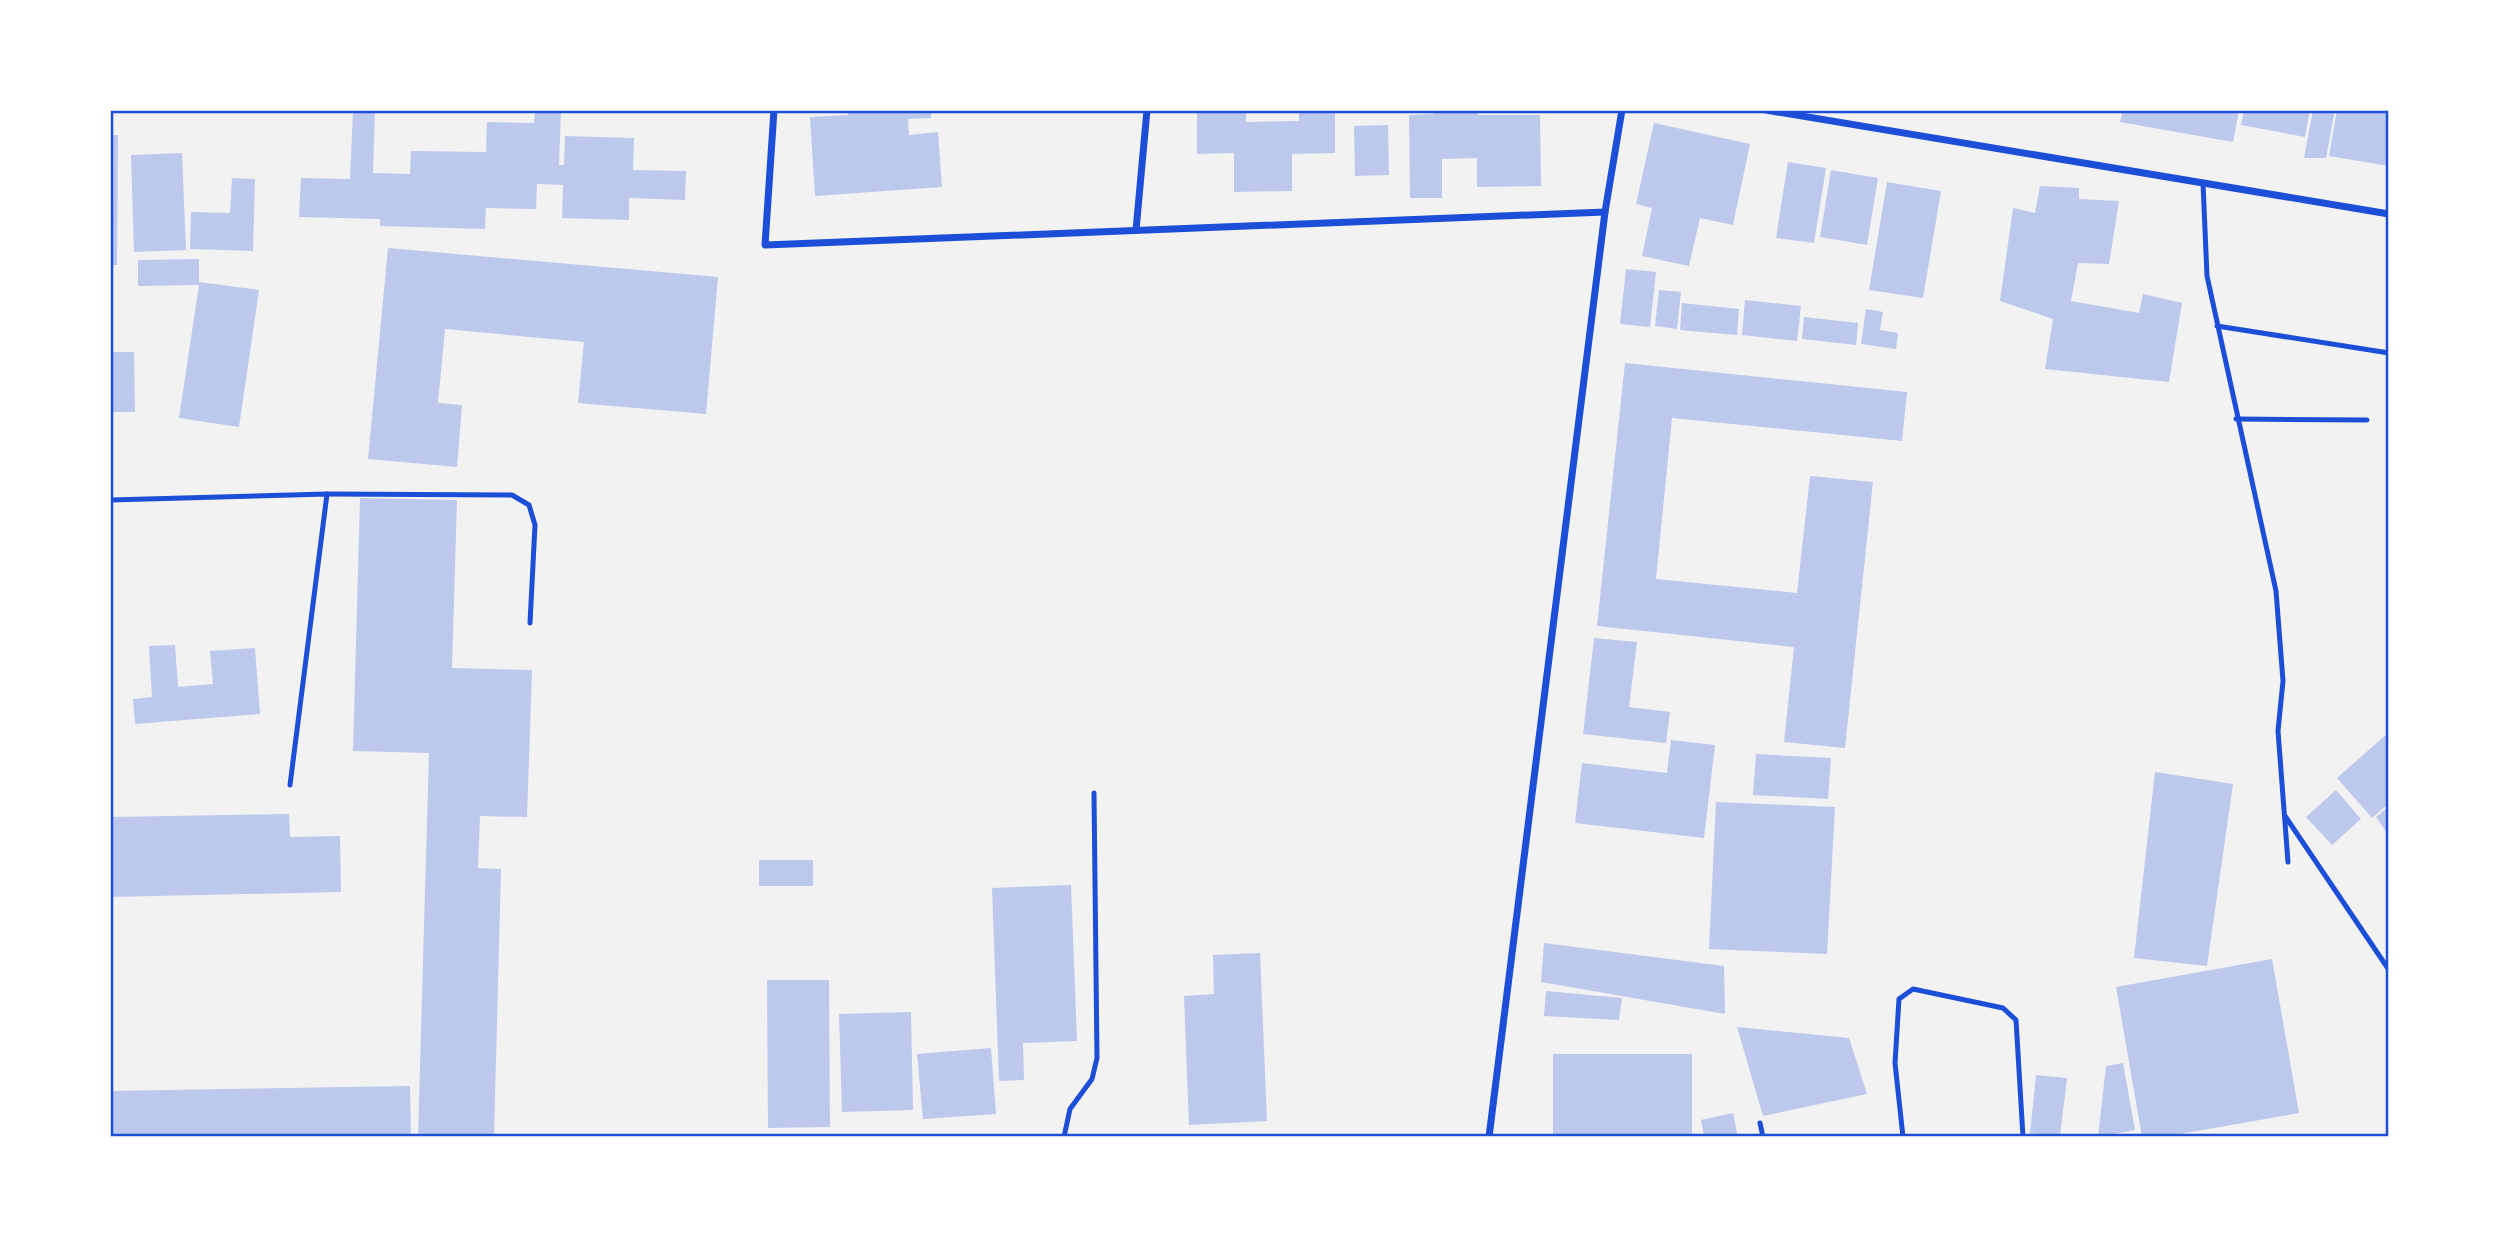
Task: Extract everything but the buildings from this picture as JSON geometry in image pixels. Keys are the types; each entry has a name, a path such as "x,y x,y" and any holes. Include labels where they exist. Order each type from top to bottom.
{"street":[{"path":"774,110 765,245 1605,212"},
{"path":"1136,230 1146,110"},
{"path":"1489,1137 1605,212 1622,110"},
{"path":"1766,110 2389,214"}],"lane":[{"path":"2203,183 2207,276 2236,419 2276,591 2283,681 2278,731 2288,862"},
{"path":"2217,326 2389,354"},
{"path":"2236,419 2367,420"},
{"path":"110,500 327,494 512,495 529,505 535,525 530,623"},
{"path":"290,785 327,494"},
{"path":"1064,1137 1070,1109 1091,1079 1097,1058 1094,793"},
{"path":"2284,814 2389,970"},
{"path":"1903,1137 1895,1063 1899,999 1913,989 2003,1008 2017,1020 2023,1137"},
{"path":"1760,1123 1763,1137"}]}
